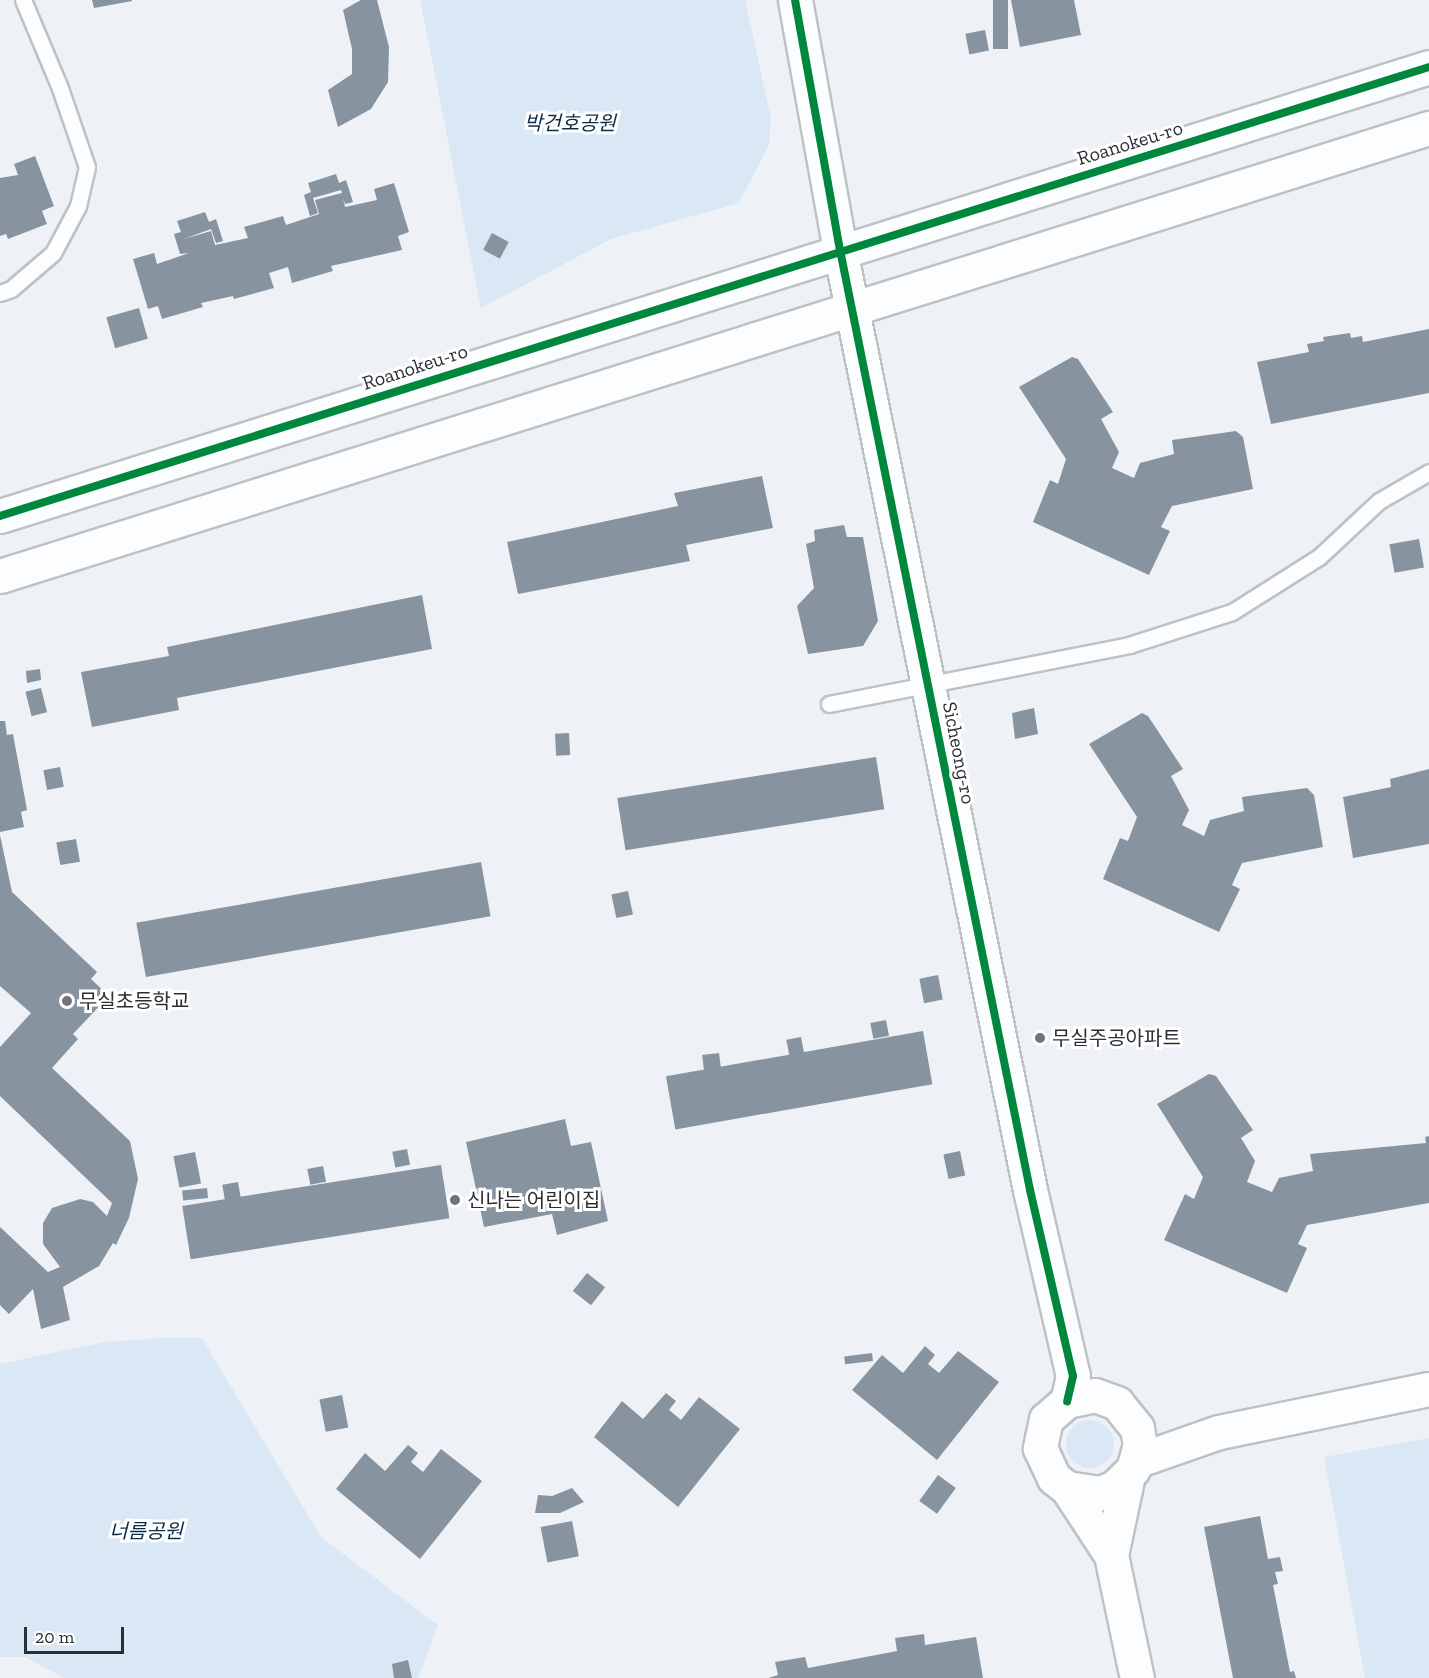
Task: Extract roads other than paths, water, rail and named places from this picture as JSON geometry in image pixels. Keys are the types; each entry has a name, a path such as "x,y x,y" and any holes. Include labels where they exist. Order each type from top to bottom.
{"street":[{"path":"795,0 840,250"},
{"name":"Roanokeu-ro","path":"0,516 840,250 1429,67"},
{"path":"0,576 1429,128"},
{"name":"Sicheong-ro","path":"840,250 1030,1190 1049,1262"},
{"path":"1049,1262 1049,1282 1073,1376 1067,1401"},
{"path":"1049,1262 1063,1279 1086,1366 1139,1438 1111,1555"},
{"path":"1067,1488 1100,1493 1132,1468 1218,1432 1429,1389"},
{"path":"1137,1678 1111,1555 1067,1488 1054,1478 1040,1448 1046,1419 1067,1401 1087,1395 1175,1428 1218,1432"}],"lane":[{"path":"0,293 11,290 52,253 78,206 87,167 60,88 23,0"},
{"path":"829,704 928,682 1129,645 1232,612 1319,557 1379,501 1429,472"}],"place":[{"name":"무실초등학교","path":"67,1001"},
{"name":"무실주공아파트","path":"1040,1038"},
{"name":"신나는 어린이집","path":"455,1200"}],"park label":[{"name":"박건호공원","path":"570,123"},
{"name":"너름공원","path":"146,1531"}]}
